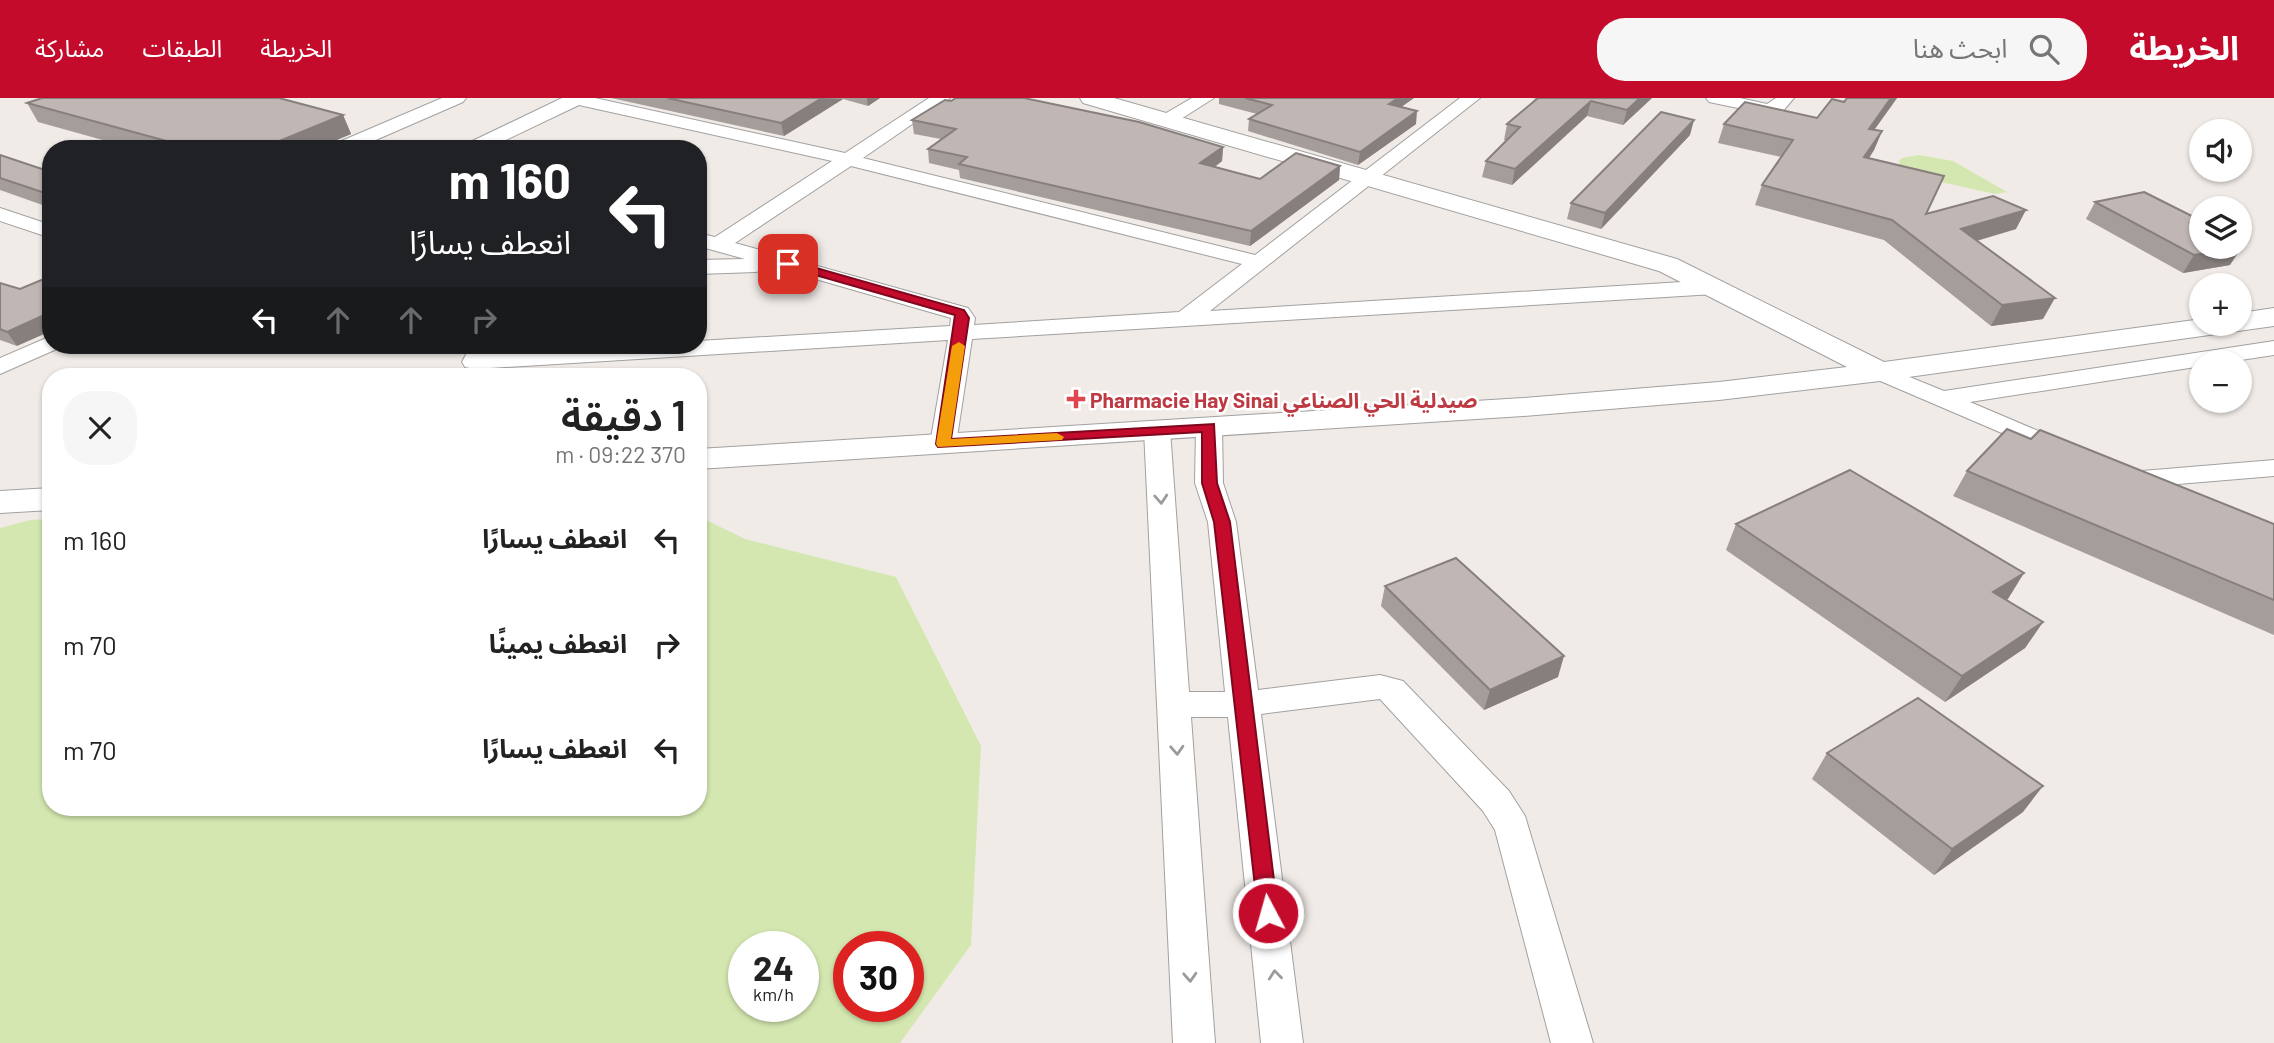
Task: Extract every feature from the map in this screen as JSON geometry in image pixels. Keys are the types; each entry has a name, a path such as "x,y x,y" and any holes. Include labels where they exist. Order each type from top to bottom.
{"street":[{"path":"367,140 457,98"},
{"path":"708,242 941,98"},
{"path":"1091,98 1656,261 1715,287 1880,372 2178,499"},
{"path":"1167,120 1205,98"},
{"path":"1185,319 1471,98"},
{"path":"1715,98 1768,109 1777,107 1784,98"},
{"path":"490,140 576,99 846,159 1258,262"},
{"path":"0,214 42,229"},
{"path":"708,242 952,309 963,318 943,444"},
{"path":"707,267 788,264"},
{"path":"707,348 1715,287"},
{"path":"2252,320 2274,317"},
{"path":"707,458 1646,397 1880,372 2189,329"},
{"path":"2252,329 2274,341"},
{"path":"0,367 42,347"},
{"path":"1940,399 2274,348"},
{"path":"478,354 474,362 608,354"},
{"path":"1209,427 1209,483 1222,522 1282,1043"},
{"path":"1157,430 1194,1043"},
{"path":"2130,480 2274,468"},
{"path":"0,502 42,500"},
{"path":"1174,705 1245,704 1380,687 1391,690 1496,801 1512,827 1572,1043"}],"green space":[{"path":"1919,155 1953,161 2007,192 1995,194 1923,178 1900,165 1902,158"},
{"path":"42,519 42,816 707,816 707,520 745,539 896,577 981,746 971,945 924,1010 924,931 833,931 833,1022 915,1022 900,1043 0,1043 0,528"}],"building":[{"path":"42,98 279,98 343,115 282,140 163,140 27,103"},
{"path":"667,98 822,98 781,123"},
{"path":"1024,98 1139,122 1223,147 1200,163 1260,179 1296,153 1340,166 1251,231 959,164 967,157 928,149 956,129 912,120 945,100"},
{"path":"1245,98 1398,98 1389,104 1417,111 1360,152 1249,119 1272,105"},
{"path":"1538,98 1640,98 1627,110 1591,101 1515,169 1486,161 1520,127 1507,124"},
{"path":"1847,98 1891,98 1869,129 1882,131 1864,157 1944,176 1926,214 1993,196 2026,210 1961,229 2055,298 2002,305 1892,220 1762,185 1793,140 1724,124 1745,102 1817,118 1832,99 1844,102"},
{"path":"1661,112 1694,120 1605,213 1571,203"},
{"path":"0,155 42,169 42,192 0,178"},
{"path":"2144,192 2189,214 2189,252 2095,202"},
{"path":"42,280 42,316 7,332 0,329 0,283 20,289"},
{"path":"2007,429 2031,439 2040,430 2274,524 2274,600 1967,471"},
{"path":"1850,470 2024,573 1993,592 2043,622 1962,676 1736,524"},
{"path":"1456,558 1564,656 1490,690 1385,586"},
{"path":"1918,698 2043,786 1952,849 1827,753"}],"slow traffic":[{"path":"959,346 943,444 1057,437"}],"place":[{"name":"Pharmacie Hay Sinai صيدلية الحي الصناعي","path":"1076,399"}],"route":[{"path":"788,264 960,313 963,318 943,444 1209,427 1209,483 1222,522 1268,913"}]}
